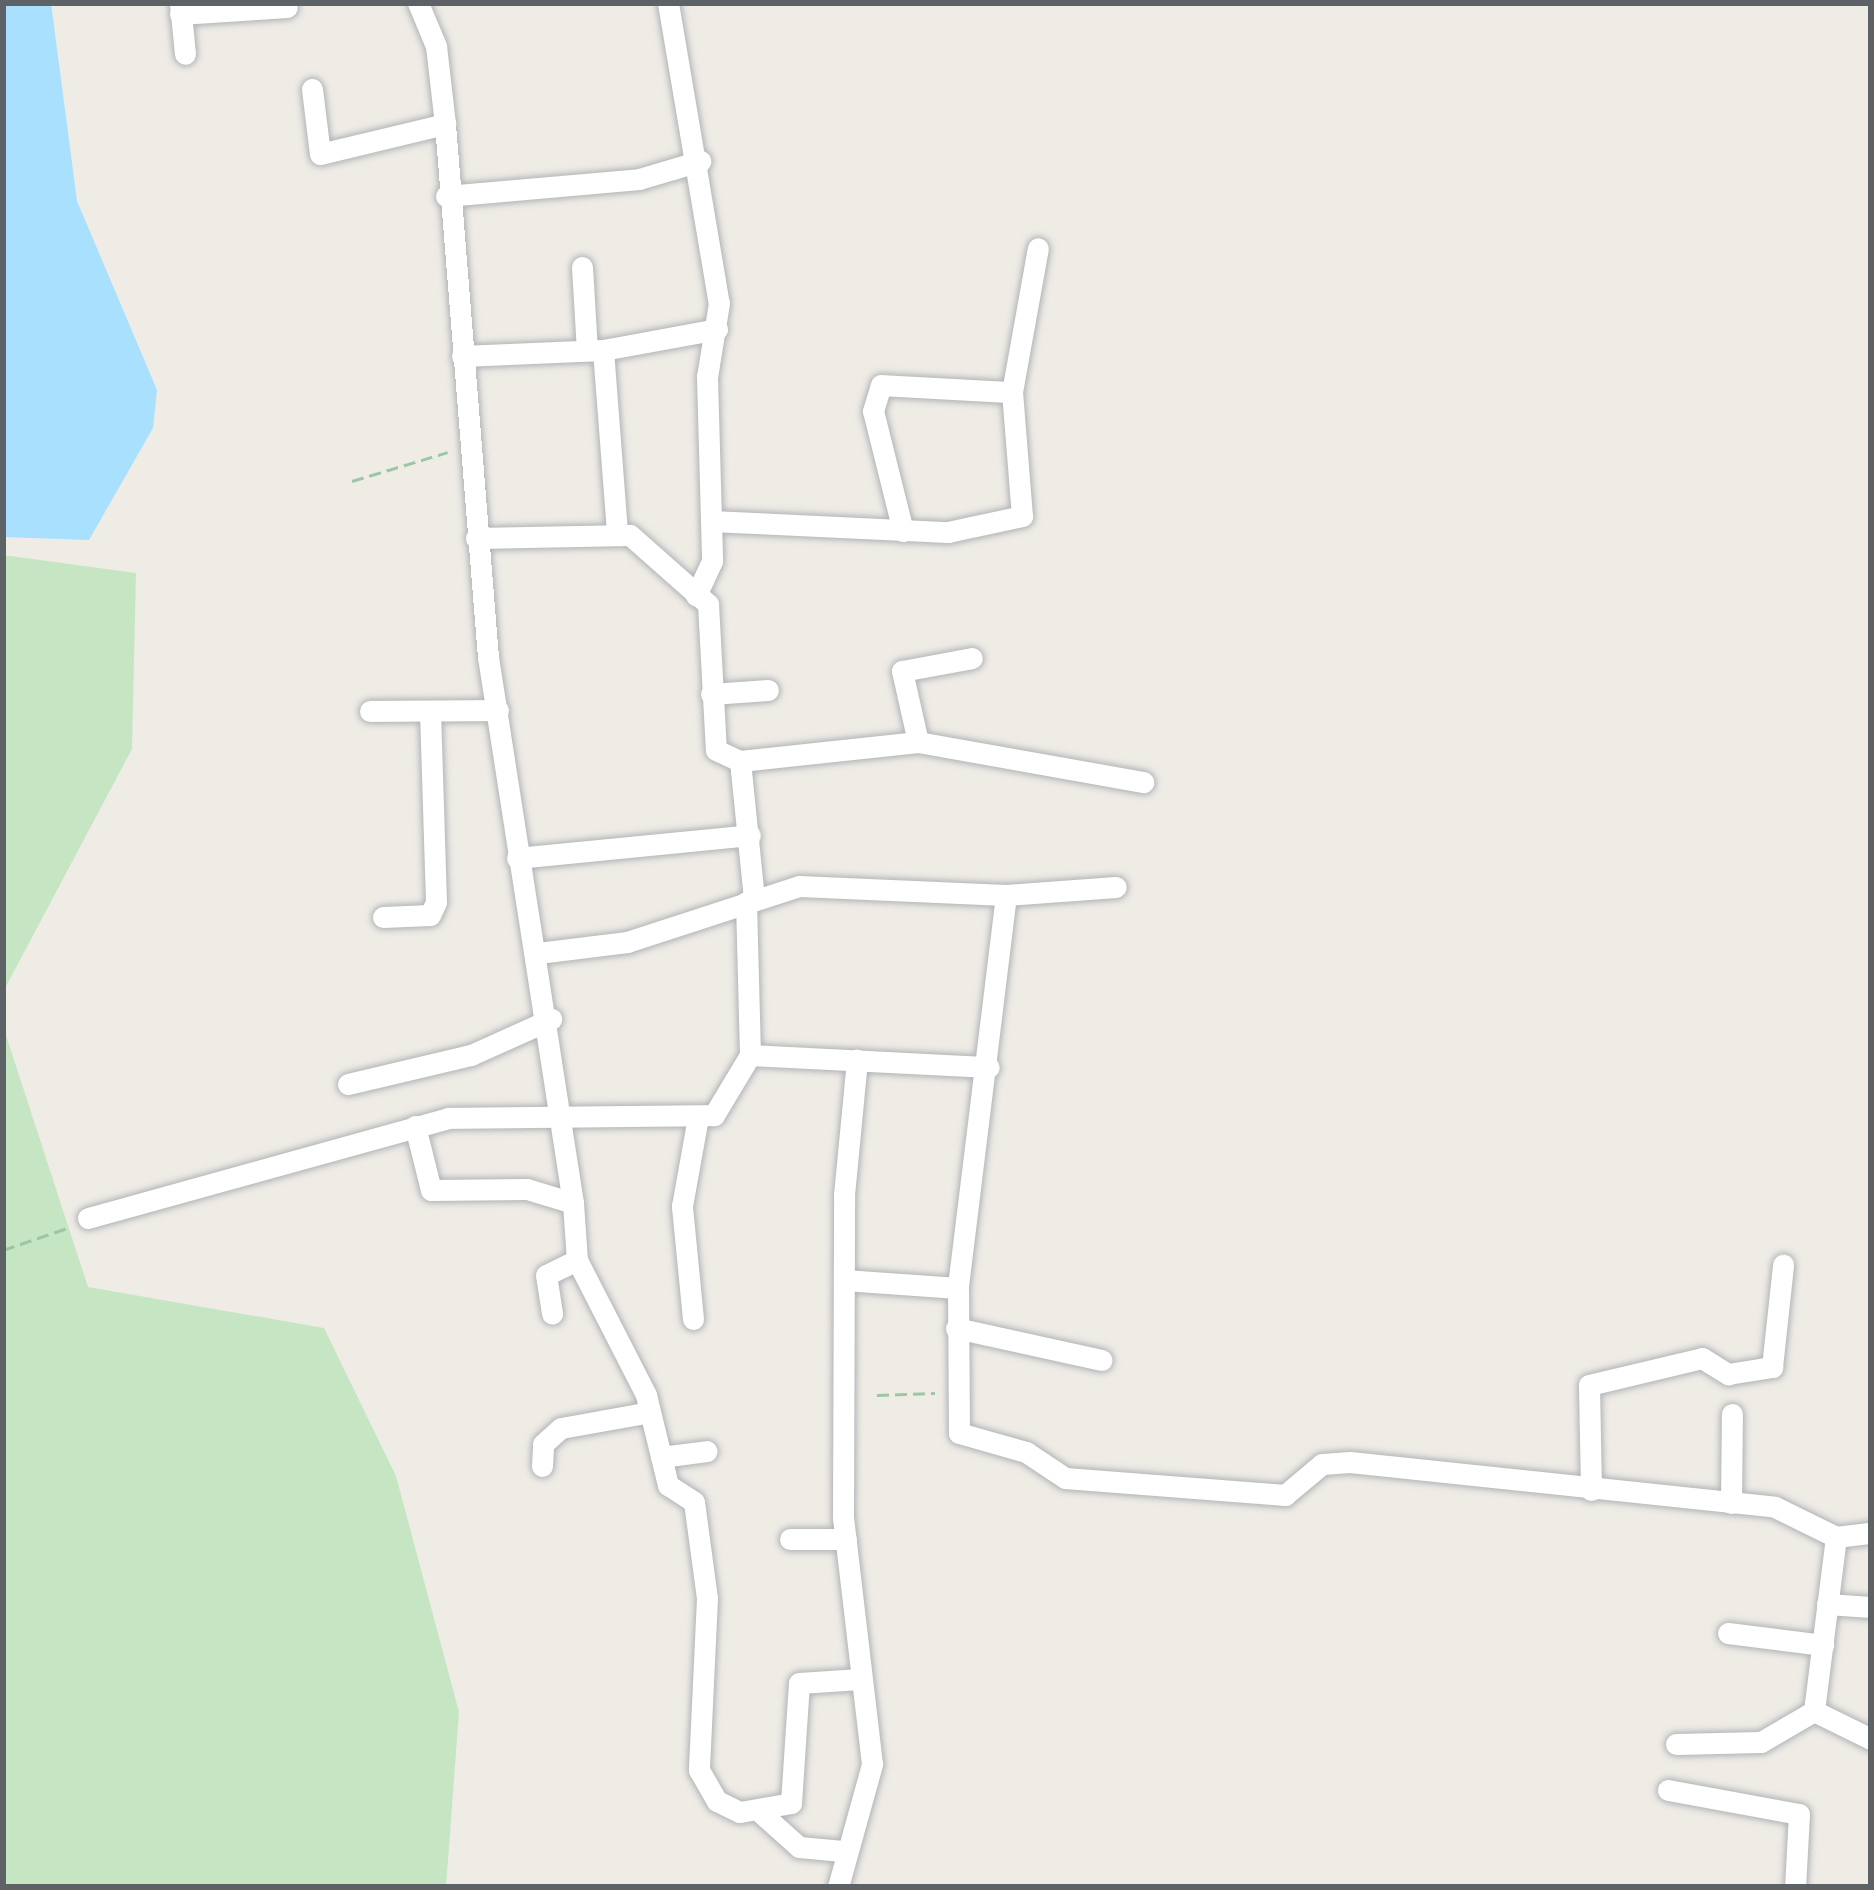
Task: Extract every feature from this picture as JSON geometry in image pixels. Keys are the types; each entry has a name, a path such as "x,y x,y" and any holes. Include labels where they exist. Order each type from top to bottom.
{"street":[{"path":"418,3 436,46 472,444 476,538 517,858 551,1018 577,1259 650,1412 668,1485 694,1502 694,1557 706,1583 699,1771 717,1801 761,1813 800,1847 843,1851"},
{"path":"668,3 700,161 717,329 707,377 712,520 696,595"},
{"path":"185,54 180,9 286,7"},
{"path":"312,89 320,154 445,124"},
{"path":"446,196 639,179 700,161"},
{"path":"712,520 903,531 1022,516 1012,392 1038,248"},
{"path":"582,267 617,533"},
{"path":"462,356 595,350 717,329"},
{"path":"903,531 873,411 881,385 1012,392"},
{"path":"476,538 617,533 696,595 716,618 711,694 716,750 740,761 918,742 1144,782"},
{"path":"918,742 902,671 972,658"},
{"path":"711,694 768,690"},
{"path":"370,711 498,710"},
{"path":"383,917 430,915 436,902 430,711"},
{"path":"88,1218 415,1126 475,1114 562,1119 698,1117 721,1111 750,1055 751,835 740,761"},
{"path":"517,858 751,835"},
{"path":"538,953 627,942 750,900 866,881 1006,896 1116,887"},
{"path":"1006,896 989,1067 958,1288 954,1392 959,1432 1027,1452 1065,1478 1286,1495 1322,1464 1350,1462 1797,1511 1836,1537 1871,1533"},
{"path":"347,1084 471,1055 551,1018"},
{"path":"750,1055 989,1067"},
{"path":"838,1887 843,1851 872,1764 846,1539 844,1280 857,1060"},
{"path":"693,1319 682,1206 698,1117"},
{"path":"415,1126 431,1190 527,1189 573,1203"},
{"path":"552,1314 546,1275 577,1259"},
{"path":"1591,1490 1588,1385 1702,1358 1728,1374 1772,1367 1783,1265"},
{"path":"844,1280 958,1288"},
{"path":"956,1328 1102,1360"},
{"path":"542,1466 543,1444 561,1427 650,1412"},
{"path":"1731,1503 1732,1414"},
{"path":"661,1457 707,1451"},
{"path":"1814,1711 1836,1537"},
{"path":"790,1539 846,1539"},
{"path":"1827,1604 1871,1607"},
{"path":"1728,1633 1822,1645"},
{"path":"761,1813 793,1797 801,1681 860,1679"},
{"path":"1814,1711 1871,1738"},
{"path":"1676,1744 1761,1742 1814,1711"},
{"path":"1668,1790 1799,1814 1796,1887"}],"path":[{"path":"352,481 472,444"},
{"path":"3,1250 88,1218"},
{"path":"877,1395 954,1392"}],"green space":[{"path":"3,555 136,573 132,749 3,992"},
{"path":"3,1026 88,1287 324,1328 396,1476 459,1712 446,1887 3,1887"}],"water":[{"path":"3,3 51,3 77,201 157,390 153,428 89,540 3,537"}]}
